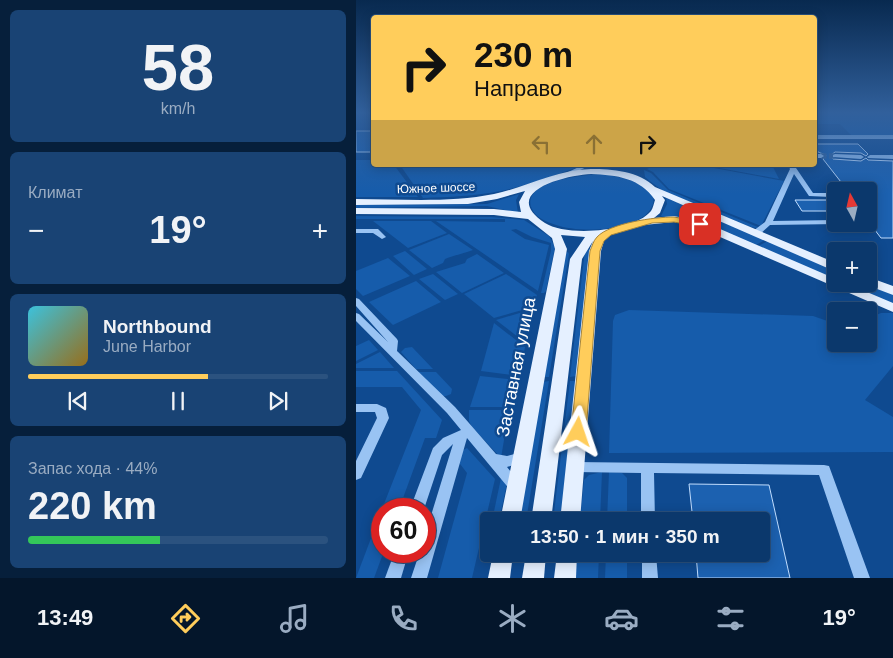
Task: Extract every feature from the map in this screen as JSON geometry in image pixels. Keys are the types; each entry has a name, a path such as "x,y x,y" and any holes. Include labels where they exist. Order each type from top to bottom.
{"main road":[{"path":"585,169 604,172 631,172 654,189 827,263"},
{"name":"Южное шоссе","path":"356,202 468,201 505,194 585,169"},
{"path":"544,182 530,191 524,200 524,207 528,216 570,240 576,259"},
{"path":"644,222 654,214 659,204 658,196 654,189"},
{"name":"Южное шоссе","path":"356,212 494,212 528,216"},
{"path":"551,229 601,234 626,229 644,222 674,219 700,224 827,279"},
{"name":"Заставная улица","path":"512,512 561,250 557,237 551,229"},
{"path":"542,512 576,259 584,244 601,234"},
{"path":"571,512 595,251 601,234"},
{"path":"877,285 893,291"},
{"path":"857,292 893,308"},
{"path":"499,578 502,562"},
{"path":"533,578 535,562"},
{"path":"565,578 566,562"}],"street":[{"path":"835,156 861,156"},
{"path":"870,157 893,157"},
{"path":"792,167 810,195 827,195"},
{"path":"756,233 768,223 792,167"},
{"path":"768,223 827,222"},
{"path":"356,231 375,231 382,237"},
{"path":"356,301 393,341 392,351"},
{"path":"356,316 383,345 392,351 516,487"},
{"path":"356,408 377,408 382,411 383,418 356,474"},
{"path":"421,498 437,452 448,441 466,434"},
{"path":"419,578 466,434"},
{"path":"491,458 503,462 511,462 522,456"},
{"path":"575,467 824,470 862,578"},
{"path":"647,468 648,512"},
{"path":"393,578 398,563"}],"lane":[{"path":"649,562 650,578"}],"shaded area":[{"path":"356,160 371,160 371,167 396,167 418,197 356,197"},
{"path":"401,167 578,167 532,183 501,191 423,198"},
{"path":"651,167 709,167 784,181 761,226 669,189 653,172 647,169"},
{"path":"714,167 773,167 779,179"},
{"path":"644,170 651,173 668,190 760,228 729,220 673,197 645,177"},
{"path":"602,174 638,183 646,188 652,194 654,201 650,210 632,223 619,227 592,230 566,228 553,224 539,217 532,209 531,199 536,191 545,185 570,178"},
{"path":"519,194 516,200 518,213 487,206 356,208 356,205 487,204"},
{"path":"666,198 765,240 756,245 663,217 661,216 667,204"},
{"path":"356,216 492,217 524,220 549,236 555,247 546,291 541,293 551,251 551,243 516,229 511,230 525,239 549,245 538,291 436,221 505,222 505,219 356,219"},
{"path":"373,221 431,221 447,233 408,248"},
{"path":"449,234 473,250 445,259 443,263 432,268 409,250"},
{"path":"768,241 827,266 827,276 758,246"},
{"path":"588,249 576,376 570,377 585,250"},
{"path":"405,251 427,269 414,275 393,256"},
{"path":"568,252 549,377 544,377 565,253"},
{"path":"477,254 504,273 462,293 436,272 465,263 467,259"},
{"path":"388,258 410,276 363,296 356,289 356,271"},
{"path":"433,274 458,294 445,300 419,279"},
{"path":"506,274 537,295 533,307 494,318 464,294"},
{"path":"416,281 441,302 393,325 369,302"},
{"path":"877,288 893,295 893,305 862,292 877,292"},
{"path":"533,309 527,344 496,320"},
{"path":"629,310 813,316 827,321 827,352 877,352 877,315 893,313 893,366 865,400 893,417 893,452 609,453 613,321 615,315"},
{"path":"494,323 525,347 519,376 481,371"},
{"path":"369,340 378,350 356,361 356,346"},
{"path":"412,347 433,369 416,369 401,352 405,348"},
{"path":"380,352 394,368 356,368 356,364"},
{"path":"356,371 397,371 442,420 436,438 425,438 403,498 386,498 421,410 402,387 356,387"},
{"path":"418,372 436,372 452,389 451,394 441,396"},
{"path":"480,376 517,380 510,407 470,407"},
{"path":"549,381 527,512 520,512 543,382"},
{"path":"570,381 576,381 561,512 554,512"},
{"path":"469,410 509,410 501,458 472,427 469,421"},
{"path":"467,448 495,479 487,512 480,512 480,544 472,578 438,578 467,473 457,460 463,450"},
{"path":"602,472 600,512 581,512 584,480 589,475"},
{"path":"609,472 622,473 627,478 627,512 607,512"},
{"path":"501,478 507,483 501,512 494,512"},
{"path":"371,538 371,563 380,563 374,578 356,578"},
{"path":"576,562 599,562 598,578 575,578"},
{"path":"606,562 627,562 627,578 605,578"}],"building":[{"path":"356,140 371,140 371,152 356,152"},
{"path":"817,144 858,144 868,154 866,156 861,153 835,152 831,155 833,159 861,161 866,158 868,160 893,161 893,238 881,238 876,232 877,182 841,182 823,159 826,155 818,152"},
{"path":"795,200 827,200 827,211 802,211"},
{"path":"689,484 769,485 790,578 698,578 697,562 770,562 770,512 692,512"}],"tunnel":[{"path":"821,156 835,156"}],"route":[{"path":"578,432 595,251 599,240 607,233 626,229 651,220 674,219 700,224"}]}
